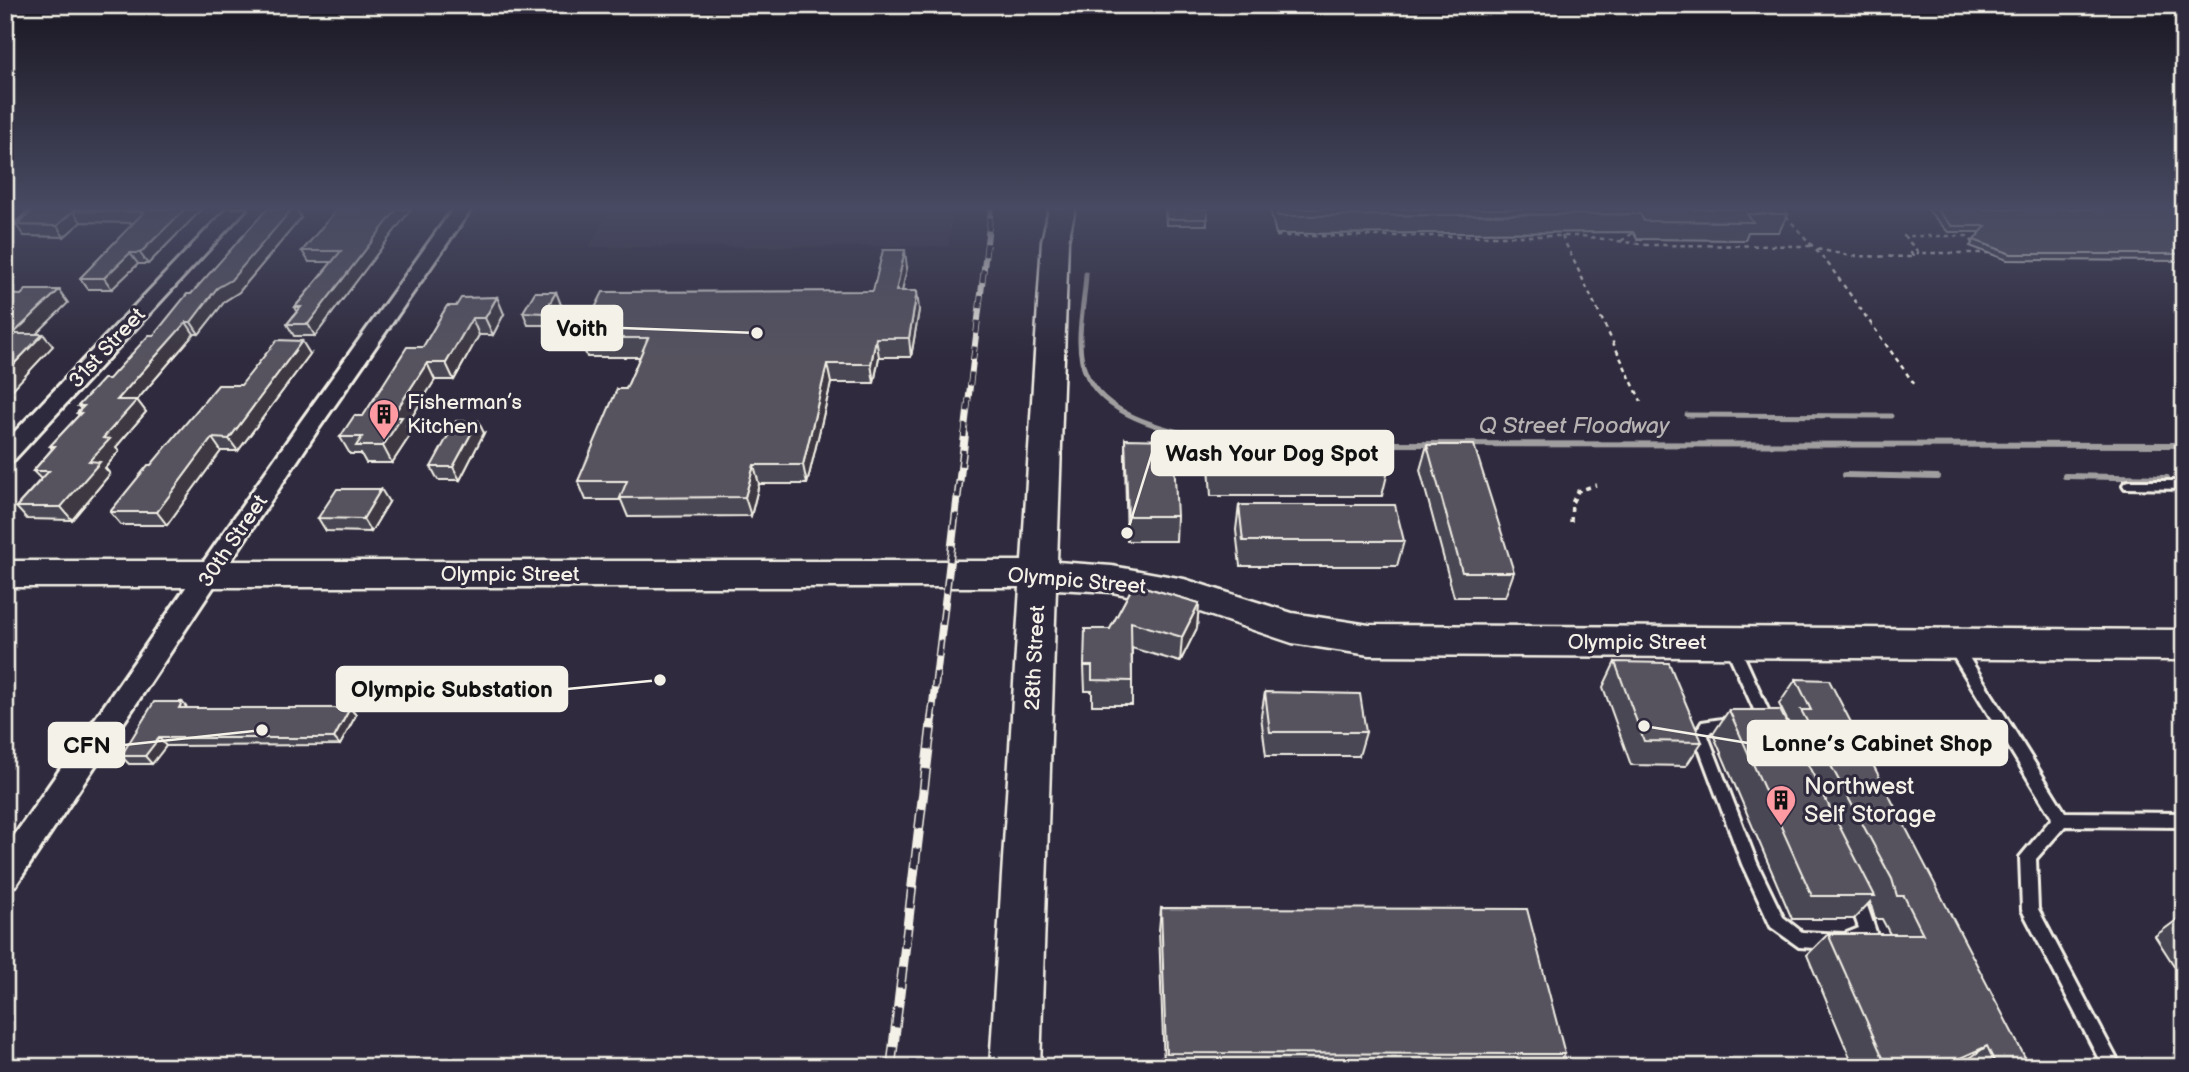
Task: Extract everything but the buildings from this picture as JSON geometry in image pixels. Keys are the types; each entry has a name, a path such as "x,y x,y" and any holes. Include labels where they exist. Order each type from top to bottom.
{"main road":[{"name":"28th Street","path":"1015,1067 1054,259"},
{"name":"Olympic Street","path":"5,574 1039,574 1112,579 1184,593 1292,628 1370,640 2184,645"}],"street":[{"name":"31st Street","path":"5,456 190,259"},
{"name":"30th Street","path":"5,875 309,426 427,259"}],"lane":[{"path":"2129,485 2184,485"},
{"path":"1731,642 1778,744"},
{"path":"1953,643 2061,819"},
{"path":"1766,720 1707,726 1701,735 1751,864 1777,922 1799,939 1843,942 1868,932 1862,908 1850,885"},
{"path":"2112,1067 2030,910 2028,856 2061,819 2184,820"}],"path":[{"path":"1573,259 1641,401"},
{"path":"1823,259 1915,385"},
{"path":"1571,522 1572,503 1578,491 1596,485"}],"waterway":[{"name":"Q Street Floodway","path":"1086,274 1080,351 1088,378 1112,405 1128,414 1164,428 1199,437"},
{"path":"1687,415 1891,416"},
{"name":"Q Street Floodway","path":"1192,435 1216,441"},
{"name":"Q Street Floodway","path":"1374,444 2184,445"},
{"path":"1845,475 1937,477"},
{"path":"2065,476 2167,478"}],"railway":[{"path":"964,437 985,259"},
{"path":"931,720 965,435"},
{"path":"891,1067 932,719"}],"place":[{"name":"Voith","path":"757,333"},
{"name":"Fisherman’s Kitchen","path":"384,441"},
{"name":"Wash Your Dog Spot","path":"1127,533"},
{"name":"Olympic Substation","path":"660,680"},
{"name":"Lonne’s Cabinet Shop","path":"1644,726"},
{"name":"CFN","path":"262,730"},
{"name":"Northwest Self Storage","path":"1781,827"}]}
